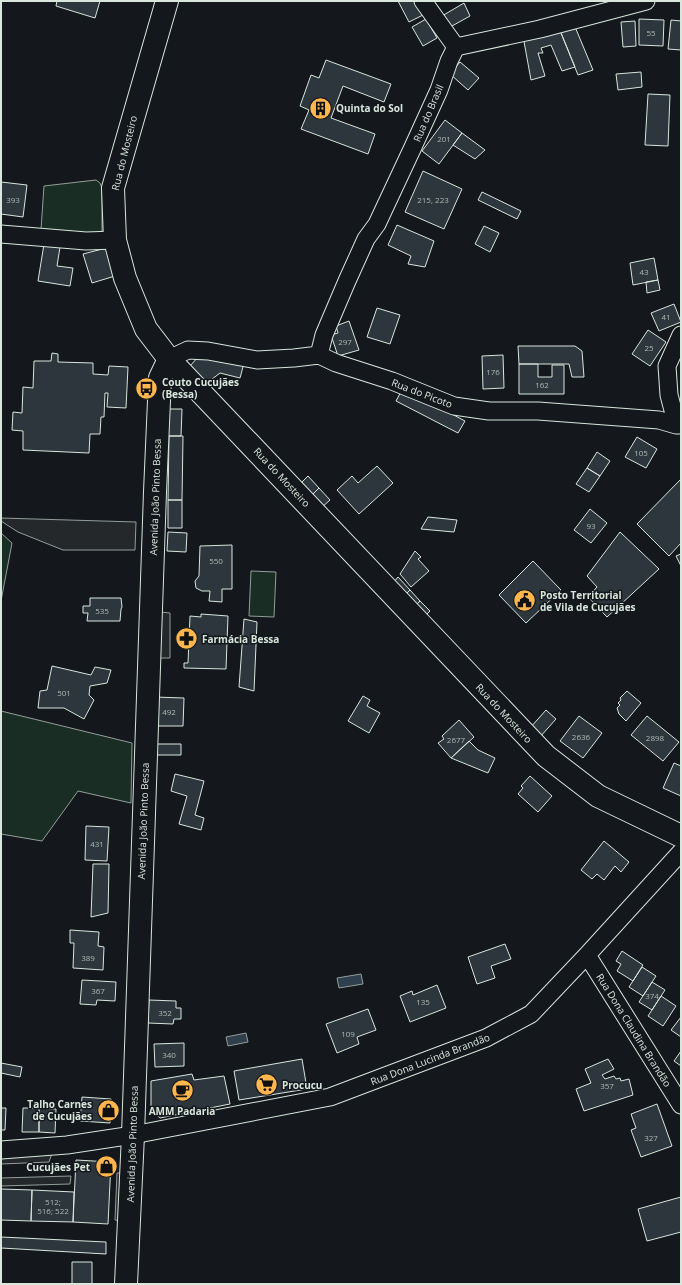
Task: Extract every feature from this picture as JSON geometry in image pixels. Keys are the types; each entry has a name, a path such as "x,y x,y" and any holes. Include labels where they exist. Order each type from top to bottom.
{"main road":[{"name":"Rua do Mosteiro","path":"167,1 113,188 115,240 125,278 146,329 169,359 546,756 598,796 681,836"},
{"name":"Avenida João Pinto Bessa","path":"126,1284 133,1135 160,378 169,359"}],"street":[{"path":"423,1 456,47 540,29 646,1"},
{"name":"Rua do Brasil","path":"319,355 324,336 347,281 366,239 377,224 414,147 456,47"},
{"path":"1,234 86,241 115,240"},
{"path":"678,425 669,395 667,366 681,336"},
{"path":"169,359 188,350 208,351 257,360 319,355"},
{"name":"Rua do Picoto","path":"319,355 336,363 392,381 454,406 489,411 538,411 659,420 678,425"},
{"name":"Rua Dona Lucinda Brandão","path":"1,1150 67,1145 133,1135 330,1097 486,1038 531,1014 681,852"},
{"name":"Rua Dona Claudina Brandão","path":"587,955 680,1100"}],"green space":[{"path":"96,180 100,183 102,188 102,235 41,229 44,186"},
{"path":"1,533 12,543 1,601"},
{"path":"251,571 276,572 274,617 249,616"},
{"path":"1,711 132,743 131,803 78,791 42,841 1,834"}],"shaded area":[{"path":"1,518 136,522 135,550 63,550 18,532 1,521"},
{"path":"161,612 170,613 170,658 159,658"},
{"path":"52,1153 49,1162 1,1164 1,1156"},
{"path":"117,1173 122,1173 120,1221 115,1220"},
{"path":"71,1176 70,1184 1,1186 1,1178"}],"water":[{"path":"361,974 363,984 339,988 337,978"},
{"path":"246,1033 248,1042 228,1046 226,1037"}],"building":[{"path":"57,1 100,1 95,18 56,6"},
{"path":"398,1 416,1 423,15 409,22"},
{"path":"464,3 470,16 452,26 442,16"},
{"path":"426,19 437,38 423,46 412,27"},
{"path":"639,19 664,20 663,46 639,45"},
{"path":"671,20 681,21 681,50 668,49"},
{"path":"635,21 636,46 623,47 621,22"},
{"path":"573,22 593,70 578,75 559,28"},
{"path":"559,28 575,67 562,71 551,45 541,48 543,53 538,53 545,76 531,80 523,36"},
{"name":"Quinta do Sol","path":"326,60 391,84 384,102 343,86 331,118 375,134 368,154 301,129 309,110 300,106 311,75 319,78"},
{"path":"460,62 479,78 468,90 450,74"},
{"path":"641,72 642,87 618,90 616,74"},
{"path":"648,94 670,95 668,146 645,145"},
{"path":"445,120 462,133 439,164 422,151"},
{"path":"462,133 485,150 475,159 453,145"},
{"path":"423,171 462,189 444,229 405,212"},
{"path":"1,182 27,185 23,217 1,214"},
{"path":"482,192 521,211 517,219 478,200"},
{"path":"397,225 434,241 425,267 408,264 411,256 388,245"},
{"path":"484,226 499,233 490,252 475,244"},
{"path":"44,244 60,247 57,266 73,268 70,286 38,281"},
{"path":"106,248 115,276 92,283 83,254"},
{"path":"654,258 658,280 633,285 630,263"},
{"path":"658,280 660,290 647,293 646,282"},
{"path":"674,304 681,322 659,331 651,313"},
{"path":"377,308 400,315 390,344 367,337"},
{"path":"349,321 359,350 338,356 331,335 338,333 336,326"},
{"path":"648,330 666,342 650,366 632,354"},
{"path":"518,346 575,346 582,351 584,377 572,377 569,364 519,364"},
{"path":"52,353 58,354 58,362 93,363 93,374 108,375 109,366 128,367 126,408 107,407 108,393 105,393 104,417 101,417 100,434 90,434 89,453 23,450 23,431 12,430 13,412 22,413 23,387 33,388 34,361 51,361"},
{"path":"503,355 504,388 483,389 482,356"},
{"path":"199,356 244,363 240,378 220,373 207,383 189,367"},
{"path":"519,364 538,364 538,377 552,377 552,365 564,365 564,394 519,394"},
{"path":"403,388 465,421 458,433 396,401"},
{"path":"168,409 182,409 181,436 167,436"},
{"path":"169,436 183,436 182,500 168,500"},
{"path":"637,437 657,449 646,468 625,457"},
{"path":"597,452 610,461 600,476 587,468"},
{"path":"377,466 393,483 359,514 337,490 352,476 358,483"},
{"path":"587,468 600,476 589,492 576,484"},
{"path":"308,476 319,488 311,496 300,484"},
{"path":"681,479 681,543 669,556 637,524"},
{"path":"319,488 330,500 321,508 311,496"},
{"path":"168,500 182,500 182,528 168,528"},
{"path":"590,509 607,523 591,543 574,530"},
{"path":"428,517 457,520 454,532 421,529"},
{"path":"168,532 187,533 186,552 167,551"},
{"path":"620,532 659,569 607,617 588,597 597,587 587,576"},
{"path":"232,545 232,589 222,589 222,602 209,601 210,591 202,591 196,588 195,581 199,576 200,546"},
{"path":"415,551 421,557 418,559 429,571 411,587 400,574"},
{"path":"681,554 681,566 676,556"},
{"path":"533,561 561,590 526,623 499,595"},
{"path":"398,577 410,590 401,599 390,587"},
{"path":"410,590 420,601 411,610 401,599"},
{"path":"90,598 121,598 122,607 120,621 87,621 88,613 83,613 83,606 90,606"},
{"path":"420,601 430,611 421,620 411,610"},
{"path":"201,614 228,616 226,669 184,668 184,663 188,663 190,616 201,617"},
{"path":"244,619 257,622 254,691 239,687"},
{"path":"52,666 91,675 95,667 111,670 107,683 90,686 89,695 94,700 84,719 64,708 38,708 40,691 47,690"},
{"path":"627,691 641,703 626,721 619,714 617,708 620,705 618,703 621,700 620,698"},
{"path":"363,696 370,700 367,706 380,713 369,733 348,721"},
{"path":"154,697 184,698 183,726 153,726"},
{"path":"546,710 556,719 540,737 530,728"},
{"path":"579,716 602,733 583,758 560,741"},
{"path":"647,716 679,742 663,761 631,735"},
{"path":"459,720 474,737 451,758 438,743 444,739 442,736"},
{"path":"469,741 478,750 495,758 488,773 451,758"},
{"path":"154,744 181,744 181,755 154,755"},
{"path":"674,763 681,766 681,796 663,788"},
{"path":"175,774 204,781 195,815 204,818 201,830 179,824 187,796 171,791"},
{"path":"530,776 552,796 538,812 518,794 523,788 521,786"},
{"path":"86,826 109,827 107,861 85,860"},
{"path":"604,841 629,862 621,872 615,866 604,880 597,874 592,879 581,870"},
{"path":"93,864 109,864 108,913 91,917"},
{"path":"70,930 99,932 98,946 104,947 103,970 73,968 74,943 70,943"},
{"path":"505,944 511,959 491,966 495,978 477,984 468,957"},
{"path":"622,951 643,965 633,981 617,971 621,964 616,961"},
{"path":"642,967 656,976 643,996 629,987"},
{"path":"82,980 116,982 115,1001 97,1000 96,1005 80,1004"},
{"path":"652,982 665,990 652,1010 639,1002"},
{"path":"437,985 446,1008 410,1022 400,996 412,991 413,995"},
{"path":"661,996 676,1006 663,1026 648,1016"},
{"path":"149,1000 176,1001 176,1008 181,1008 181,1019 174,1019 173,1024 148,1023"},
{"path":"368,1009 376,1030 357,1037 359,1044 337,1053 326,1024"},
{"path":"681,1017 681,1037 671,1030"},
{"path":"184,1043 184,1066 155,1067 154,1044"},
{"path":"681,1051 681,1066 674,1061"},
{"path":"302,1059 307,1089 239,1100 234,1071"},
{"path":"608,1059 614,1069 602,1075 605,1079 614,1076 616,1079 620,1078 621,1081 629,1079 633,1095 584,1111 576,1089 591,1083 585,1069"},
{"path":"1,1063 22,1067 20,1077 1,1073"},
{"path":"192,1074 194,1080 224,1076 230,1104 160,1118 151,1110 151,1081"},
{"path":"82,1097 111,1099 110,1123 80,1121"},
{"path":"657,1104 672,1146 641,1157 631,1130 636,1128 631,1114"},
{"path":"1,1108 6,1108 5,1130 1,1130"},
{"path":"23,1108 39,1108 39,1132 22,1132"},
{"path":"39,1108 56,1109 55,1133 39,1132"},
{"path":"76,1160 111,1162 108,1224 73,1222"},
{"path":"1,1189 32,1190 31,1221 1,1220"},
{"path":"32,1190 74,1192 73,1222 31,1221"},
{"path":"681,1197 681,1232 647,1241 638,1209"},
{"path":"1,1237 106,1242 106,1254 1,1248"},
{"path":"72,1262 92,1262 92,1284 72,1284"}],"place":[{"name":"Quinta do Sol","path":"320,108"},
{"name":"Couto Cucujães (Bessa)","path":"146,388"},
{"name":"Posto Territorial de Vila de Cucujães","path":"524,601"},
{"name":"Farmácia Bessa","path":"187,639"},
{"name":"Procucu","path":"266,1085"},
{"name":"AMM Padaria","path":"182,1091"},
{"name":"Talho Carnes de Cucujães","path":"108,1110"},
{"name":"Cucujães Pet","path":"106,1167"}]}
